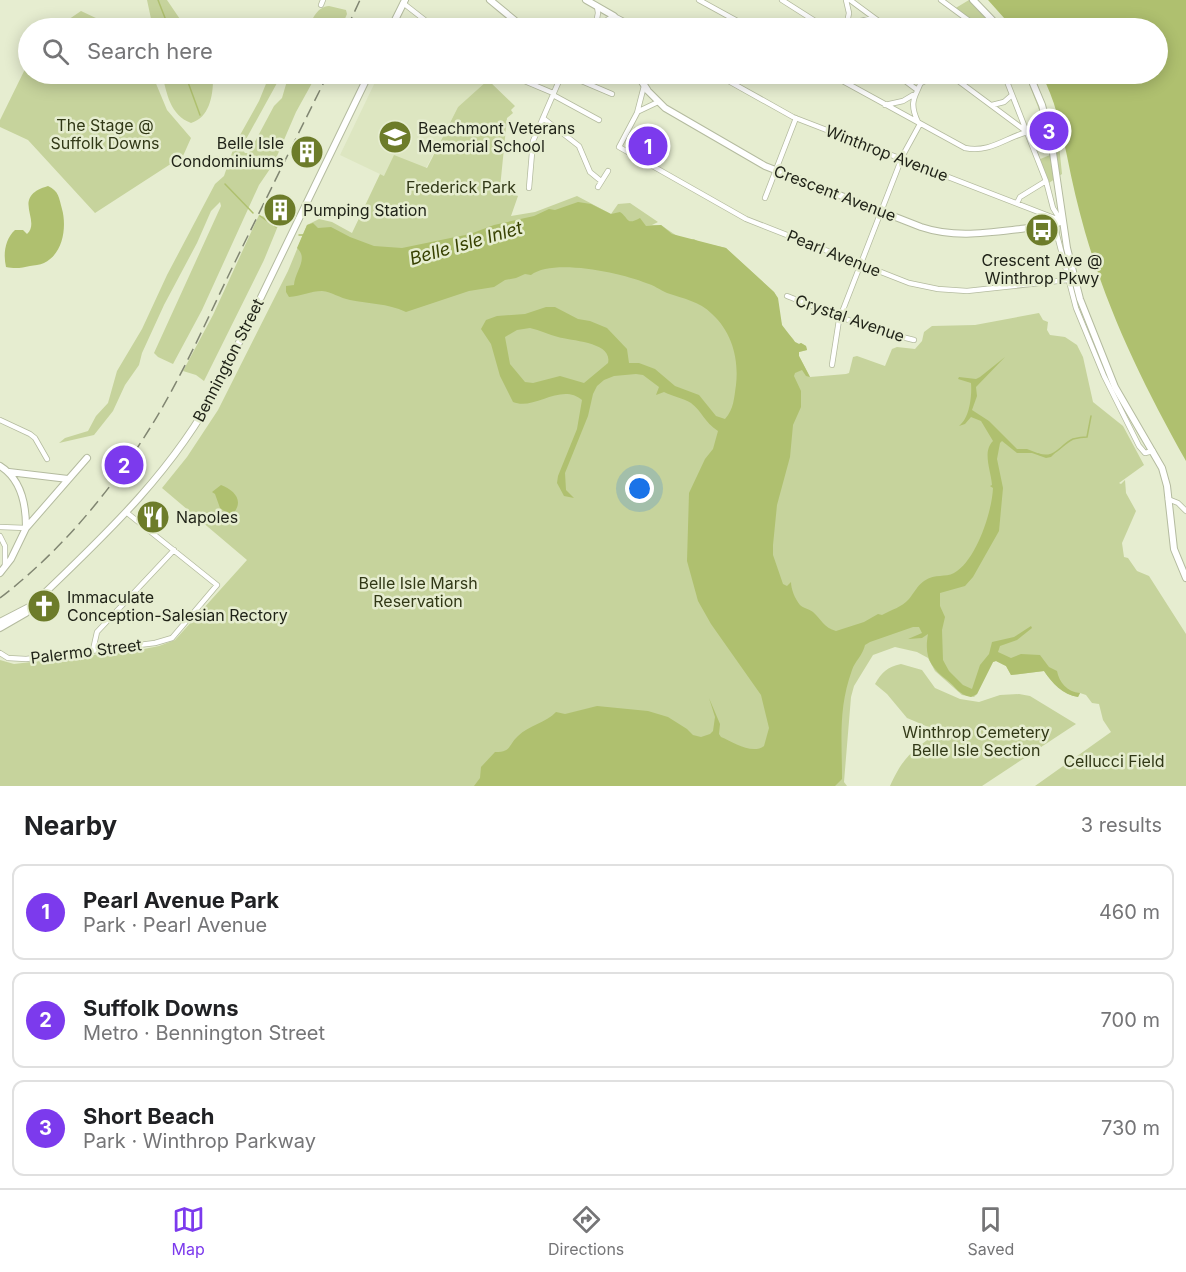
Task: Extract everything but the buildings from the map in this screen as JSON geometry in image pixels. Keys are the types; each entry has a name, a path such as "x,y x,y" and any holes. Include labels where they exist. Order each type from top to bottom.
{"main road":[{"path":"490,0 512,18"},
{"path":"586,0 614,16"},
{"path":"973,0 990,18"},
{"path":"396,18 404,1"},
{"name":"Bennington Street","path":"0,628 30,607 126,512 171,460 205,410 364,84"},
{"path":"1033,84 1052,138 1059,222 1088,323 1121,398 1164,473 1174,549 1186,578"},
{"name":"Crescent Avenue","path":"644,86 658,102 680,118 776,170 928,230 957,235 1059,222"},
{"path":"3,570 26,528 87,458"},
{"path":"0,466 9,472 23,496 26,528"},
{"path":"9,472 68,479"},
{"name":"Bennington Street","path":"0,622 8,621"}],"street":[{"path":"699,0 732,18"},
{"path":"782,0 810,18"},
{"path":"848,0 874,18"},
{"path":"848,0 848,18"},
{"path":"941,0 965,18"},
{"path":"404,1 424,18"},
{"path":"596,6 597,18"},
{"path":"611,18 614,16 618,18"},
{"path":"530,84 599,120"},
{"path":"529,188 533,141 558,84"},
{"path":"588,84 612,94"},
{"name":"Winthrop Avenue","path":"734,84 796,118 1017,203 1059,222"},
{"path":"850,84 957,145 975,149 996,146 1027,132"},
{"path":"909,84 916,89"},
{"path":"885,105 903,101 913,95 920,84"},
{"path":"963,84 1027,132"},
{"path":"1008,84 1046,181 1059,222 1056,233 1067,280 1079,316 1113,397 1141,449 1146,454 1153,451"},
{"path":"637,113 644,86"},
{"path":"913,95 915,114 920,124"},
{"path":"992,105 1004,102 1012,95"},
{"path":"637,113 658,102"},
{"name":"Pearl Avenue","path":"637,113 619,147 741,216 909,283 944,290 980,290 1067,280"},
{"path":"543,118 579,146 591,173 601,181"},
{"path":"765,198 796,118"},
{"path":"832,365 840,317 901,159 920,124"},
{"path":"598,187 608,171"},
{"path":"1017,203 1021,196 1046,181"},
{"name":"Crystal Avenue","path":"787,296 878,331 914,340"},
{"path":"0,420 35,438 47,459"},
{"path":"1168,499 1178,503 1186,511"},
{"path":"93,650 97,632 174,550 126,512"},
{"path":"0,527 26,528"},
{"path":"0,536 5,546 3,570"},
{"name":"Palermo Street","path":"0,653 8,658 16,659 155,643 172,638 217,585 174,550"}],"shaded area":[{"name":"Beachmont Veterans Memorial School","path":"374,84 484,84 458,107 426,168 384,176 340,155"}],"green space":[{"path":"147,0 167,0 179,18 151,18"},
{"path":"969,0 977,0 995,18 965,18 954,9"},
{"path":"325,7 346,10 347,14 345,18 313,18 318,11"},
{"path":"81,11 96,18 71,18"},
{"name":"The Stage @ Suffolk Downs","path":"18,83 156,84 167,110 191,138 183,156 95,213 28,140 0,127 0,120"},
{"path":"165,84 213,84 209,106 202,116 191,123 178,115 170,103"},
{"path":"266,84 276,84 245,141 242,149 245,153 249,153 274,106 282,98 286,84 311,84 296,112 274,163 259,185 202,310 173,364 154,353 221,206 220,202 211,211 164,305 142,353 139,365 125,385 113,411 94,435 59,443 65,438 88,431 96,416 108,403 117,371 142,329 167,275 215,184 224,176 235,144"},
{"path":"484,84 492,84 515,106 511,110 513,113 507,118 500,188 518,196 511,216 535,212 577,196 611,214 618,204 630,203 658,222 652,225 661,225 684,239 694,239 726,248 774,292 783,328 795,342 806,346 807,350 799,352 799,356 810,377 849,373 853,357 857,356 885,366 892,349 897,347 915,349 922,341 924,332 932,326 975,325 1039,313 1043,320 1048,322 1047,330 1050,335 1065,337 1077,345 1083,357 1093,402 1123,426 1144,465 1119,483 1125,480 1126,493 1136,511 1122,543 1124,557 1128,558 1137,571 1149,576 1186,634 1186,786 1035,786 1111,732 1103,720 1099,704 1092,703 1086,695 1080,693 1078,697 1063,691 1044,671 1011,675 1006,666 996,661 993,662 974,697 962,695 935,671 928,658 917,652 895,647 873,655 854,686 851,697 844,782 847,786 0,786 0,660 14,664 144,649 175,640 247,560 162,488 187,457 218,410 288,271 307,225 319,219 332,222 352,233 380,174 384,176 394,155 427,168 458,107"},
{"path":"1029,84 1038,84 1059,145 1062,174 1046,185 1038,160 1050,155 1040,112"},
{"path":"635,127 669,144 658,164 627,146 626,142"},
{"path":"259,215 280,221 264,260 204,381 196,375 183,371 213,315"},
{"name":"Winthrop Cemetery Belle Isle Section","path":"901,664 922,670 935,688 960,699 979,702 1000,695 1030,696 1076,724 982,786 890,786 909,755 937,733 907,718 887,694 875,684 885,671"}],"water":[{"path":"988,0 1186,0 1186,461 1129,350 1105,292 1082,223 1057,114 1046,84 1168,84 1168,18 1004,18"},
{"path":"48,186 58,195 64,224 64,232 56,253 42,264 18,268 6,267 5,252 9,238 15,230 23,230 27,234 31,228 29,202 31,196"},
{"name":"Belle Isle Inlet","path":"578,202 591,204 611,214 620,212 630,221 640,218 646,226 661,225 672,234 726,248 778,298 782,325 795,342 806,346 807,350 799,352 799,356 810,377 806,376 802,370 794,376 801,391 801,407 793,425 790,457 777,505 773,555 783,584 787,586 791,582 796,600 800,605 813,612 832,630 836,631 864,622 900,606 924,581 932,577 954,573 962,567 976,547 990,510 992,498 993,488 990,486 992,485 988,450 993,441 981,421 971,417 965,424 959,426 968,412 971,383 958,379 959,377 976,379 1005,357 976,387 977,396 972,410 989,421 1017,449 1027,449 1045,456 1055,453 1046,458 1032,453 1017,453 1002,441 1000,443 997,459 1003,488 999,531 973,577 965,586 940,593 940,606 945,617 942,630 943,660 949,671 963,685 972,689 980,665 989,654 992,642 1014,637 1031,626 1032,628 1017,640 1000,646 998,652 1011,658 1021,654 1040,655 1049,667 1057,671 1064,686 1080,693 1078,697 1058,688 1044,671 1011,675 1006,666 996,661 993,662 977,694 967,696 932,666 927,649 928,634 922,638 908,639 922,633 919,627 913,627 865,645 853,667 843,711 842,779 835,786 474,786 480,778 481,767 495,752 507,749 522,732 556,712 565,714 597,706 648,711 668,717 693,735 701,737 713,731 715,717 709,698 720,724 721,737 743,747 754,749 764,746 769,728 761,695 711,624 698,601 687,561 689,493 705,459 713,449 718,431 691,403 664,392 656,395 659,387 643,375 614,376 604,380 593,394 588,416 565,473 566,490 574,498 564,496 557,483 558,476 577,429 582,400 574,395 565,394 530,403 513,402 500,376 491,344 481,329 486,320 497,316 525,314 546,307 555,307 578,319 607,328 627,349 629,363 639,363 655,369 675,386 699,395 716,416 725,419 733,403 736,385 735,356 725,329 712,314 697,303 635,279 570,267 541,270 531,275 525,274 505,280 494,287 469,291 406,312 385,305 346,299 322,291 289,297 286,292 286,286 294,285 302,261 297,248 307,225 313,223 318,228 331,227 374,246 402,248 470,234 494,225 534,216 549,209 555,210","holes":["530,328 598,347 608,356 608,363 584,383 560,376 533,383 525,382 510,364 505,337 517,330"]},
{"path":"221,485 231,490 237,497 237,506 231,516 220,508 212,492"}],"waterway":[{"path":"158,0 165,18"},
{"path":"189,84 200,115"},
{"path":"225,184 253,213"},
{"path":"260,216 276,227"},
{"path":"1038,454 1049,455 1073,439 1087,437 1091,416"}],"railway":[{"path":"352,18 360,0"},
{"path":"0,598 63,541 101,498 135,452 184,367 323,84"}],"place":[{"name":"Short Beach","path":"1049,131"},
{"name":"Beachmont Veterans Memorial School","path":"395,137"},
{"name":"Pearl Avenue Park","path":"648,146"},
{"name":"Belle Isle Condominiums","path":"307,152"},
{"name":"Pumping Station","path":"280,210"},
{"name":"Crescent Ave @ Winthrop Pkwy","path":"1042,230"},
{"name":"Suffolk Downs","path":"124,465"},
{"name":"Napoles","path":"153,517"},
{"name":"Immaculate Conception-Salesian Rectory","path":"44,606"}],"park label":[{"name":"Frederick Park","path":"461,187"},
{"name":"Belle Isle Marsh Reservation","path":"418,592"},
{"name":"Cellucci Field","path":"1114,761"}]}
